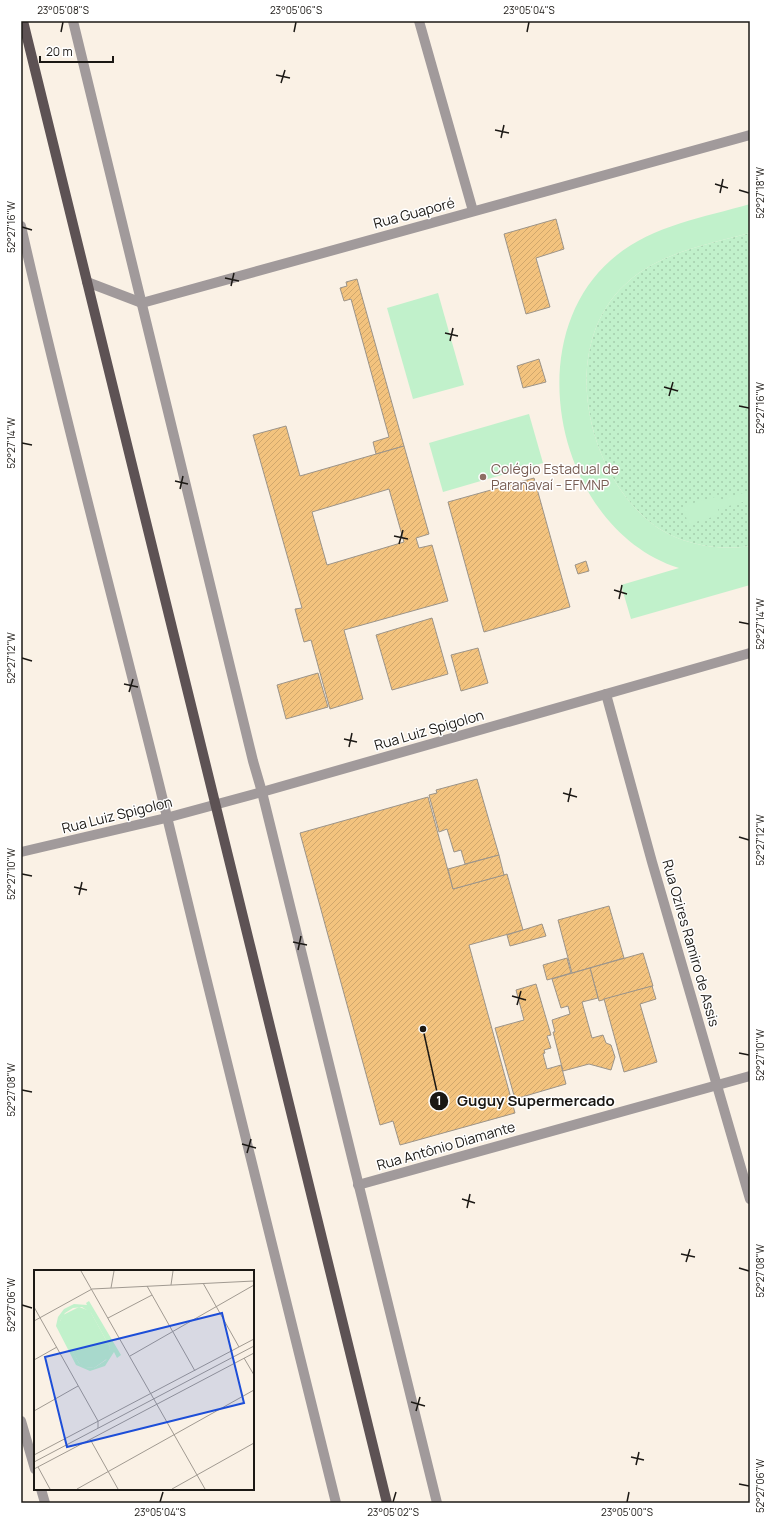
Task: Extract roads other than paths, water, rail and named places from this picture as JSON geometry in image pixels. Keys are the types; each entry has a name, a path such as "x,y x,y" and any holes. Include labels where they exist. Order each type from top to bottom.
{"main road":[{"path":"23,21 387,1503"}],"street":[{"path":"73,21 249,746 262,792 437,1503"},
{"path":"419,21 473,211"},
{"name":"Rua Guaporé","path":"142,303 750,135"},
{"path":"21,226 42,318 264,1219 336,1503"},
{"path":"87,282 142,303"},
{"name":"Rua Luiz Spigolon","path":"21,852 166,818 262,792 750,653"},
{"name":"Rua Ozires Ramiro de Assis","path":"606,694 750,1199"},
{"name":"Rua Antônio Diamante","path":"358,1185 750,1076"},
{"path":"21,1421 34,1466"},
{"path":"41,1490 45,1503"}],"place":[{"name":"Colégio Estadual de Paranavaí - EFMNP","path":"483,477"},
{"name":"Guguy Supermercado","path":"423,1029"}]}
